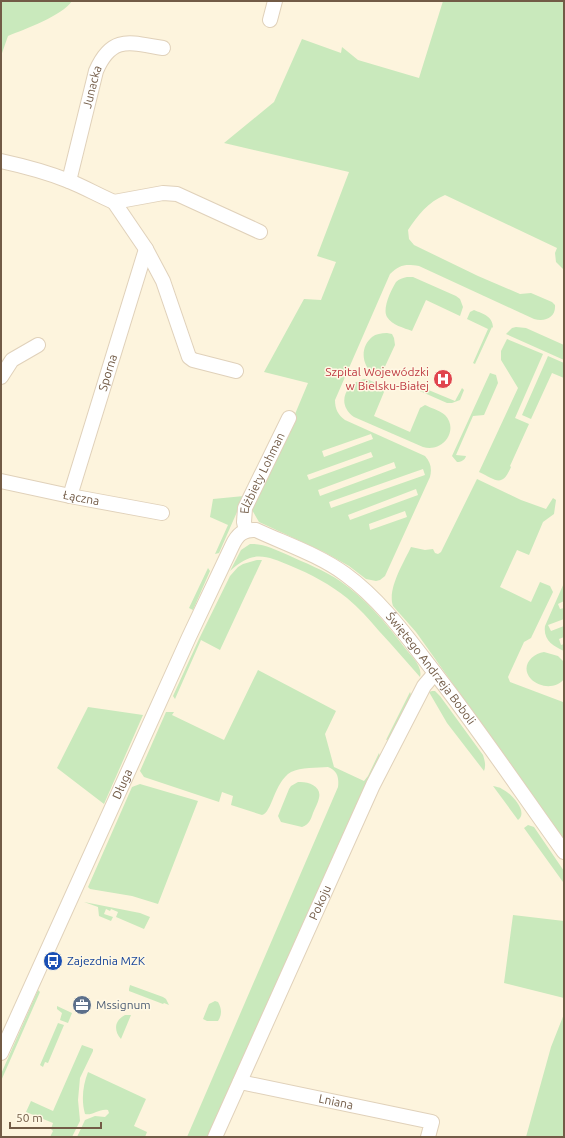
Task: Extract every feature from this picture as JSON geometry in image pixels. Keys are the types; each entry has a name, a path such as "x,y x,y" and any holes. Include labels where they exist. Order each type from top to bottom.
{"street":[{"path":"270,20 275,1"},
{"name":"Junacka","path":"69,181 96,71 101,60 106,53 119,44 133,43 163,48"},
{"path":"1,161 28,167 69,181 114,202 146,249 163,281 189,357 193,360 236,371"},
{"path":"114,202 163,193 177,194 260,232"},
{"name":"Sporna","path":"70,496 146,249"},
{"path":"1,377 6,367 12,360 38,345"},
{"name":"Elżbiety Lohman","path":"251,530 244,522 245,508 289,418"},
{"name":"Łączna","path":"1,481 70,496 162,513"},
{"name":"Świętego Andrzeja Boboli","path":"251,530 332,566 359,585 381,605 459,705 564,852"},
{"name":"Długa","path":"1,1053 236,537 251,530"},
{"name":"Pokoju","path":"215,1137 261,1038 373,786 424,686 435,673"},
{"name":"Lniana","path":"240,1082 432,1122 428,1137"}],"green space":[{"path":"1,1 72,1 67,7 52,17 8,36 1,56"},
{"path":"443,1 564,1 564,270 556,262 555,253 557,248 445,195 433,201 408,230 409,239 414,245 478,276 520,294 531,293 552,302 555,305 554,313 546,319 534,319 419,266 407,265 397,268 390,274 335,400 337,412 345,420 425,456 429,461 431,471 430,477 385,576 376,581 366,579 349,566 324,552 259,522 252,510 253,504 285,438 308,383 264,372 304,299 321,300 336,262 317,256 349,172 224,143 274,102 302,39 341,53 342,47 358,60 419,78","holes":["371,434 373,439 324,457 322,451","371,452 373,457 309,480 307,475","394,462 396,468 320,496 318,490","423,469 425,475 331,508 329,502","416,489 418,495 350,520 348,515","405,511 407,517 370,530 369,524"]},
{"path":"407,277 413,277 456,296 460,299 463,307 460,316 426,300 412,331 398,326 389,320 386,314 386,305 392,290 396,282"},
{"path":"474,310 484,314 493,324 493,328 492,327 475,364 473,363 488,329 467,319 470,312"},
{"path":"512,328 526,328 564,345 564,360 506,334"},
{"path":"387,333 392,334 395,345 382,373 375,375 367,367 365,362 365,346 372,337"},
{"path":"507,339 543,354 515,418 529,424 510,466 511,467 508,474 505,478 498,480 479,472 518,388 501,360 501,351"},
{"path":"548,356 564,363 564,378 552,373 531,419 522,415"},
{"path":"490,373 496,375 498,383 484,415 473,416 456,455 466,456 465,459 457,462 452,456"},
{"path":"364,379 385,387 374,416 410,432 420,408 425,405 443,413 449,421 450,433 447,438 443,443 437,446 431,448 423,447 354,417 348,412 345,406 345,395 352,385"},
{"path":"414,384 455,401 462,388 464,390 460,400 447,403 413,388"},
{"path":"477,479 521,500 546,509 553,498 556,500 554,514 543,522 529,555 517,550 500,587 531,602 540,582 550,586 553,592 531,638 524,642 508,677 510,682 563,702 564,700 564,840 416,632 393,606 392,592 394,584 411,547 425,550 433,549 435,553 438,554 441,552"},
{"path":"244,496 219,553 215,554 228,525 210,517 213,499"},
{"path":"250,544 265,546 288,555 328,573 349,588 375,612 413,658 420,669 420,677 360,610 341,593 320,580 282,562 259,556 253,557 238,564 230,571 241,550"},
{"path":"262,560 220,650 201,640 175,699 173,696 230,576 243,564"},
{"path":"208,568 210,571 193,610 189,608"},
{"path":"564,583 564,601 558,604 560,609 564,608 564,619 548,625 551,631 564,626 564,637 559,639 561,645 564,644 564,651 556,647 547,639 545,626"},
{"path":"544,652 558,656 564,662 564,679 552,686 543,686 535,682 531,679 527,670 528,662 531,658"},
{"path":"258,670 336,711 325,734 334,767 364,781 379,753 380,757 210,1137 187,1137 338,787 338,778 336,773 328,767 295,770 285,777 277,789 268,809 262,815 231,805 233,796 222,792 219,802 144,777 140,771 166,712 174,712 172,715 224,740"},
{"path":"435,691 440,696 483,755 485,763 484,771 447,723 429,692"},
{"path":"410,692 411,695 390,739 386,740"},
{"path":"88,707 143,715 104,804 57,768"},
{"path":"298,782 310,783 316,787 319,794 318,802 310,820 302,827 281,822 278,816 289,789"},
{"path":"140,784 198,801 158,904 132,896 90,889 88,887 132,787"},
{"path":"493,786 506,791 518,803 521,817 518,820"},
{"path":"528,825 534,827 564,871 563,882 524,828"},
{"path":"84,902 140,913 150,917 144,929 116,917 118,912 111,909 110,911 106,909 104,914 113,917 111,921 99,916 98,907"},
{"path":"513,915 564,921 564,998 504,983"},
{"path":"130,985 163,997 169,1005 129,991"},
{"path":"38,990 40,992 1,1081 1,1074"},
{"path":"215,1001 218,1002 221,1010 218,1021 207,1021 203,1019 209,1004"},
{"path":"57,1006 72,1013 68,1023 60,1020 62,1013 57,1009"},
{"path":"564,1014 564,1137 526,1137 551,1047"},
{"path":"125,1015 131,1015 121,1039 118,1036 116,1026 117,1022"},
{"path":"58,1023 64,1025 48,1063 45,1062 43,1067 40,1065"},
{"path":"82,1045 93,1049 93,1051 80,1078 78,1100 80,1121 72,1137 50,1137 53,1131 51,1129 53,1123 26,1112 31,1101 53,1111"},
{"path":"88,1072 146,1099 134,1126 147,1132 145,1137 77,1137 85,1120 95,1116 105,1117 109,1113 108,1110 105,1110 85,1114 83,1093"}],"place":[{"name":"Szpital Wojewódzki w Bielsku-Białej","path":"443,379"},
{"name":"Zajezdnia MZK","path":"53,961"},
{"name":"Mssignum","path":"82,1005"}]}
